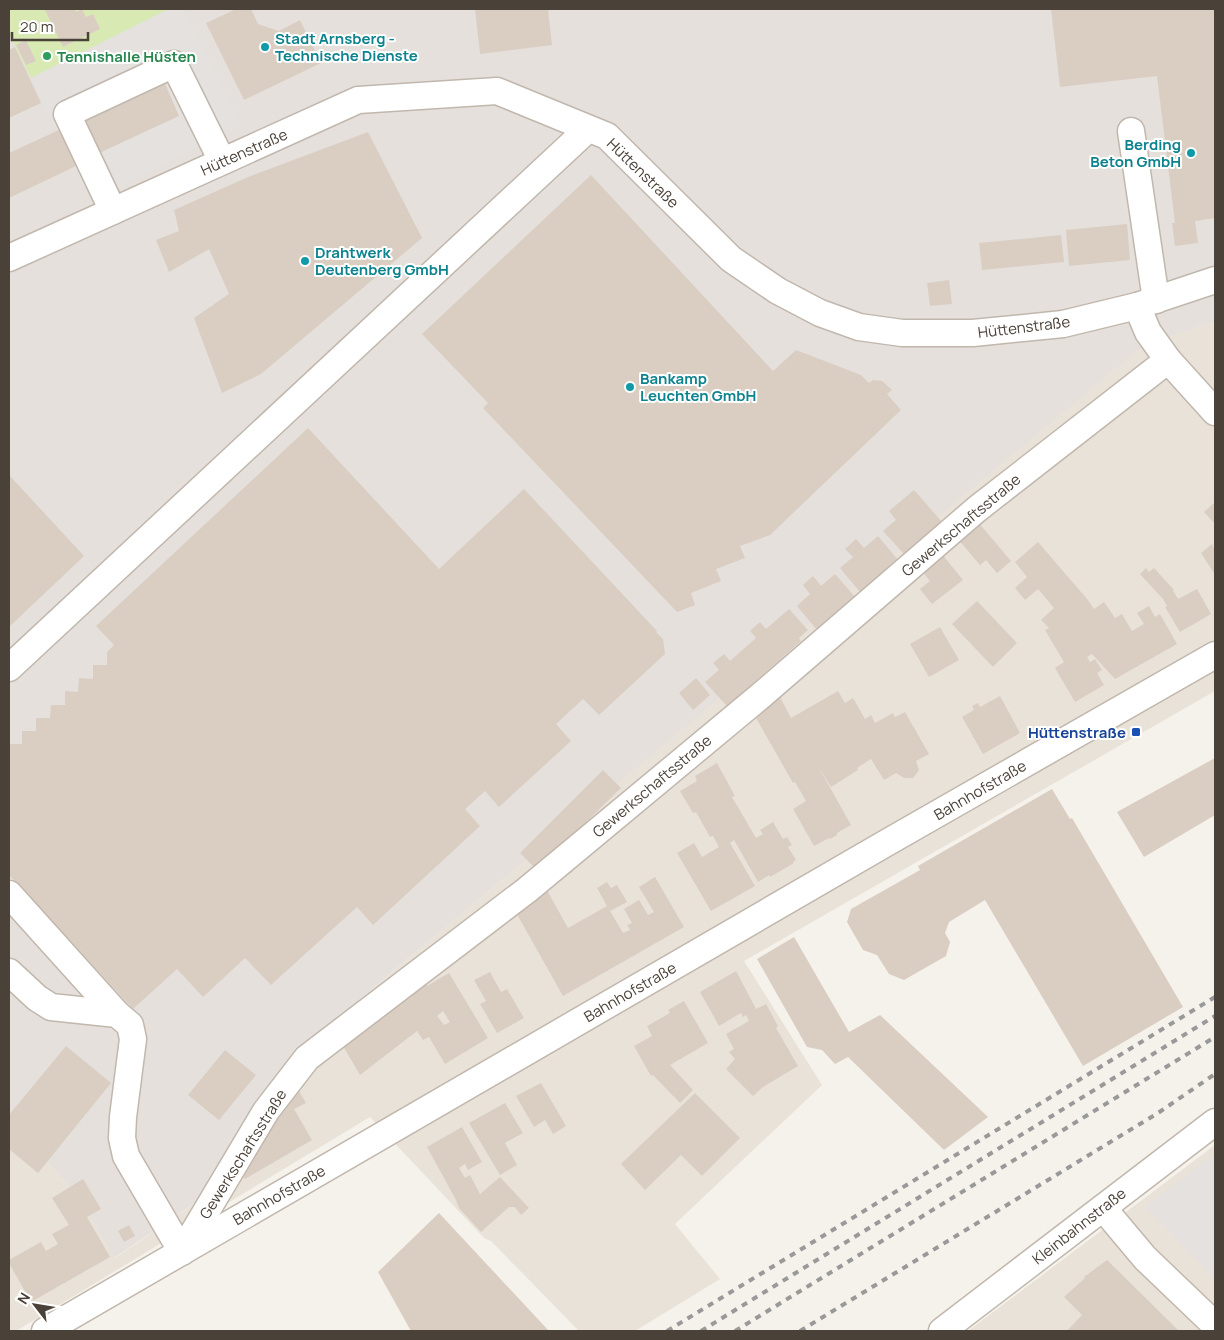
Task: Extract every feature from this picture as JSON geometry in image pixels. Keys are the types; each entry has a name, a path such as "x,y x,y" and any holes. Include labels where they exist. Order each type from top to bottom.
{"street":[{"path":"113,211 67,114 174,64 222,161"},
{"name":"Hüttenstraße","path":"9,258 358,100 497,91 606,136 731,259 786,296 820,313 859,327 902,333 973,333 1064,324 1147,302 1215,280"},
{"path":"9,668 588,129"},
{"path":"1131,131 1147,302 1148,332 1168,360 1215,412"},
{"name":"Gewerkschaftsstraße","path":"182,1252 266,1112 308,1058 527,890 758,698 977,510 1168,360"},
{"name":"Bahnhofstraße","path":"45,1331 888,842 1215,655"},
{"path":"9,894 130,1025 133,1039 122,1138 126,1156 182,1252"},
{"path":"9,972 37,998 51,1007 118,1014"},
{"name":"Kleinbahnstraße","path":"942,1331 1215,1122"},
{"path":"1103,1208 1145,1258 1215,1325"}],"shaded area":[{"path":"9,9 1215,9 1215,321 1144,345 382,980 299,1052 208,1194 114,1258 82,1202 9,1117"},
{"path":"169,9 183,9 242,125 92,200 31,78"},
{"path":"1215,321 1215,691 744,961 822,1085 675,1224 720,1279 635,1331 579,1331 491,1241 484,1238 370,1117 16,1331 9,1331 9,1117 82,1202 115,1258 208,1194 299,1052 382,980 1144,344"},
{"path":"1215,1145 1215,1331 968,1331"},
{"path":"1215,1154 1215,1279 1145,1207"}],"green space":[{"name":"Tennishalle Hüsten","path":"9,9 169,9 31,78 9,34"}],"building":[{"path":"75,9 76,12 82,9 86,17 93,14 100,29 63,47 45,10"},
{"name":"Stadt Arnsberg - Technische Dienste","path":"236,9 251,9 258,24 279,31 300,20 321,63 244,100 206,23"},
{"path":"475,9 548,9 552,45 480,54"},
{"name":"Berding Beton GmbH","path":"1051,9 1215,9 1215,218 1195,221 1198,243 1175,246 1172,223 1175,223 1157,76 1060,87"},
{"path":"26,40 36,61 26,65 16,45"},
{"path":"15,47 41,103 9,118 9,50"},
{"path":"163,79 179,116 97,154 80,117"},
{"path":"59,130 76,166 9,198 9,153"},
{"name":"Drahtwerk Deutenberg GmbH","path":"368,132 422,238 261,374 222,393 194,318 229,294 209,249 169,272 156,240 179,231 174,210 248,177"},
{"name":"Bankamp Leuchten GmbH","path":"591,175 773,371 796,350 861,375 869,383 873,380 882,381 892,390 887,394 901,410 770,535 740,546 745,558 716,569 721,581 691,593 695,605 677,612 483,408 488,403 422,334"},
{"path":"1127,224 1130,260 1069,266 1066,230"},
{"path":"1061,235 1064,262 982,270 979,243"},
{"path":"949,280 952,304 930,306 927,283"},
{"path":"308,428 439,569 524,489 657,631 663,639 665,654 599,715 583,699 556,724 571,741 499,807 485,791 465,809 480,826 373,925 357,907 271,985 245,958 203,997 177,969 133,1009 9,875 9,744 22,744 22,731 36,731 36,718 50,718 51,705 65,705 65,691 78,692 79,678 93,679 93,665 107,665 107,652 114,645 96,626"},
{"path":"9,475 84,556 9,627"},
{"path":"914,490 942,522 927,534 928,536 925,539 924,537 921,540 919,545 917,543 904,554 883,531 896,520 889,511"},
{"path":"1215,502 1215,524 1204,512"},
{"path":"978,522 1011,561 997,573 986,560 980,565 958,539"},
{"path":"878,536 898,560 884,572 885,574 878,577 879,579 874,580 860,592 840,568 853,557 845,549 856,539 864,548"},
{"path":"1038,542 1094,609 1104,602 1115,618 1122,614 1132,631 1144,624 1137,613 1149,606 1155,617 1160,614 1177,644 1115,679 1092,654 1087,657 1090,662 1095,659 1102,670 1097,673 1104,685 1075,702 1055,668 1064,662 1045,630 1049,628 1041,620 1054,608 1038,589 1025,600 1015,588 1027,577 1015,562"},
{"path":"1212,544 1215,550 1215,575 1201,553"},
{"path":"941,553 963,580 932,604 920,589 930,581 921,570"},
{"path":"1146,568 1149,572 1154,568 1174,590 1178,599 1197,589 1211,614 1180,632 1165,607 1167,606 1163,599 1140,574"},
{"path":"835,574 855,597 840,609 842,611 817,630 797,606 810,594 803,585 813,576 821,586"},
{"path":"977,601 1017,643 993,667 952,624"},
{"path":"789,609 808,630 799,638 801,641 727,706 705,682 719,670 713,663 724,654 730,661 756,638 750,631 760,622 766,629"},
{"path":"940,627 959,660 929,677 910,644"},
{"path":"696,678 710,695 693,710 679,693"},
{"path":"838,691 845,703 853,698 865,719 871,715 875,723 893,713 895,717 905,712 929,754 916,761 919,770 913,778 904,778 896,773 884,780 871,759 857,768 858,770 831,787 818,766 851,825 830,839 814,846 793,809 806,801 795,782 793,783 756,718 780,697 791,718"},
{"path":"1000,696 1020,733 983,754 962,717 974,710 972,706 978,703 980,707"},
{"path":"1215,758 1215,815 1144,857 1117,812"},
{"path":"717,763 735,796 732,797 756,838 763,834 760,830 773,822 783,839 787,837 792,845 788,847 796,860 770,877 769,875 758,882 734,840 730,843 755,886 711,911 677,853 694,843 702,857 719,847 713,836 710,837 696,812 693,813 680,791 697,781 695,776"},
{"path":"603,770 621,788 537,870 520,853"},
{"path":"1052,789 1070,819 1072,818 1183,1007 1083,1066 985,900 949,922 945,933 950,942 946,956 904,980 889,974 877,955 863,950 847,922 851,909 920,870 918,866"},
{"path":"655,877 684,927 563,996 514,909 544,885 568,928 607,906 597,888 607,882 611,888 617,885 627,902 610,911 623,933 630,930 627,925 632,923 624,909 639,900 648,915 654,912 639,887"},
{"path":"794,937 849,1032 880,1015 988,1117 944,1150 848,1057 835,1064 822,1050 807,1047 757,959"},
{"path":"736,971 756,1009 766,1004 778,1026 776,1028 798,1066 763,1087 753,1096 726,1069 735,1059 729,1052 734,1049 726,1034 749,1021 746,1015 743,1017 741,1013 719,1026 700,992"},
{"path":"490,972 501,992 507,989 524,1018 497,1033 480,1004 486,1001 474,980"},
{"path":"449,973 488,1038 445,1064 429,1037 423,1040 417,1031 360,1075 343,1046 426,984 427,986","holes":["443,1011 450,1022 444,1025 437,1016"]},
{"path":"684,1001 708,1043 670,1065 693,1090 680,1103 653,1075 651,1076 634,1046 652,1036 647,1026 670,1013 668,1010"},
{"path":"66,1046 111,1083 38,1173 9,1149 9,1115"},
{"path":"225,1050 256,1075 219,1120 188,1095"},
{"path":"541,1083 566,1126 553,1134 545,1120 534,1127 516,1096"},
{"path":"297,1088 306,1103 294,1109 312,1140 245,1179 238,1167"},
{"path":"695,1093 740,1138 702,1176 681,1155 645,1190 621,1164"},
{"path":"505,1103 523,1133 505,1143 517,1165 500,1175 469,1123"},
{"path":"462,1127 482,1162 468,1170 465,1164 459,1168 465,1178 470,1175 480,1194 500,1177 529,1208 521,1215 515,1207 509,1207 481,1232 459,1208 427,1147"},
{"path":"83,1179 101,1209 87,1217 110,1257 31,1302 9,1260 41,1242 46,1251 58,1244 52,1234 69,1225 52,1198"},
{"path":"439,1213 549,1331 411,1331 378,1272"},
{"path":"129,1225 135,1236 124,1242 118,1231"},
{"path":"1107,1260 1179,1331 1067,1331 1082,1315 1064,1297 1084,1277"}],"railway":[{"path":"667,1331 1215,997"},
{"path":"701,1331 1215,1016"},
{"path":"735,1331 1215,1037"},
{"path":"800,1331 1158,1113 1215,1074"}],"place":[{"name":"Stadt Arnsberg - Technische Dienste","path":"265,47"},
{"name":"Tennishalle Hüsten","path":"47,56"},
{"name":"Berding Beton GmbH","path":"1191,153"},
{"name":"Drahtwerk Deutenberg GmbH","path":"305,261"},
{"name":"Bankamp Leuchten GmbH","path":"630,387"},
{"name":"Hüttenstraße","path":"1136,732"}]}
